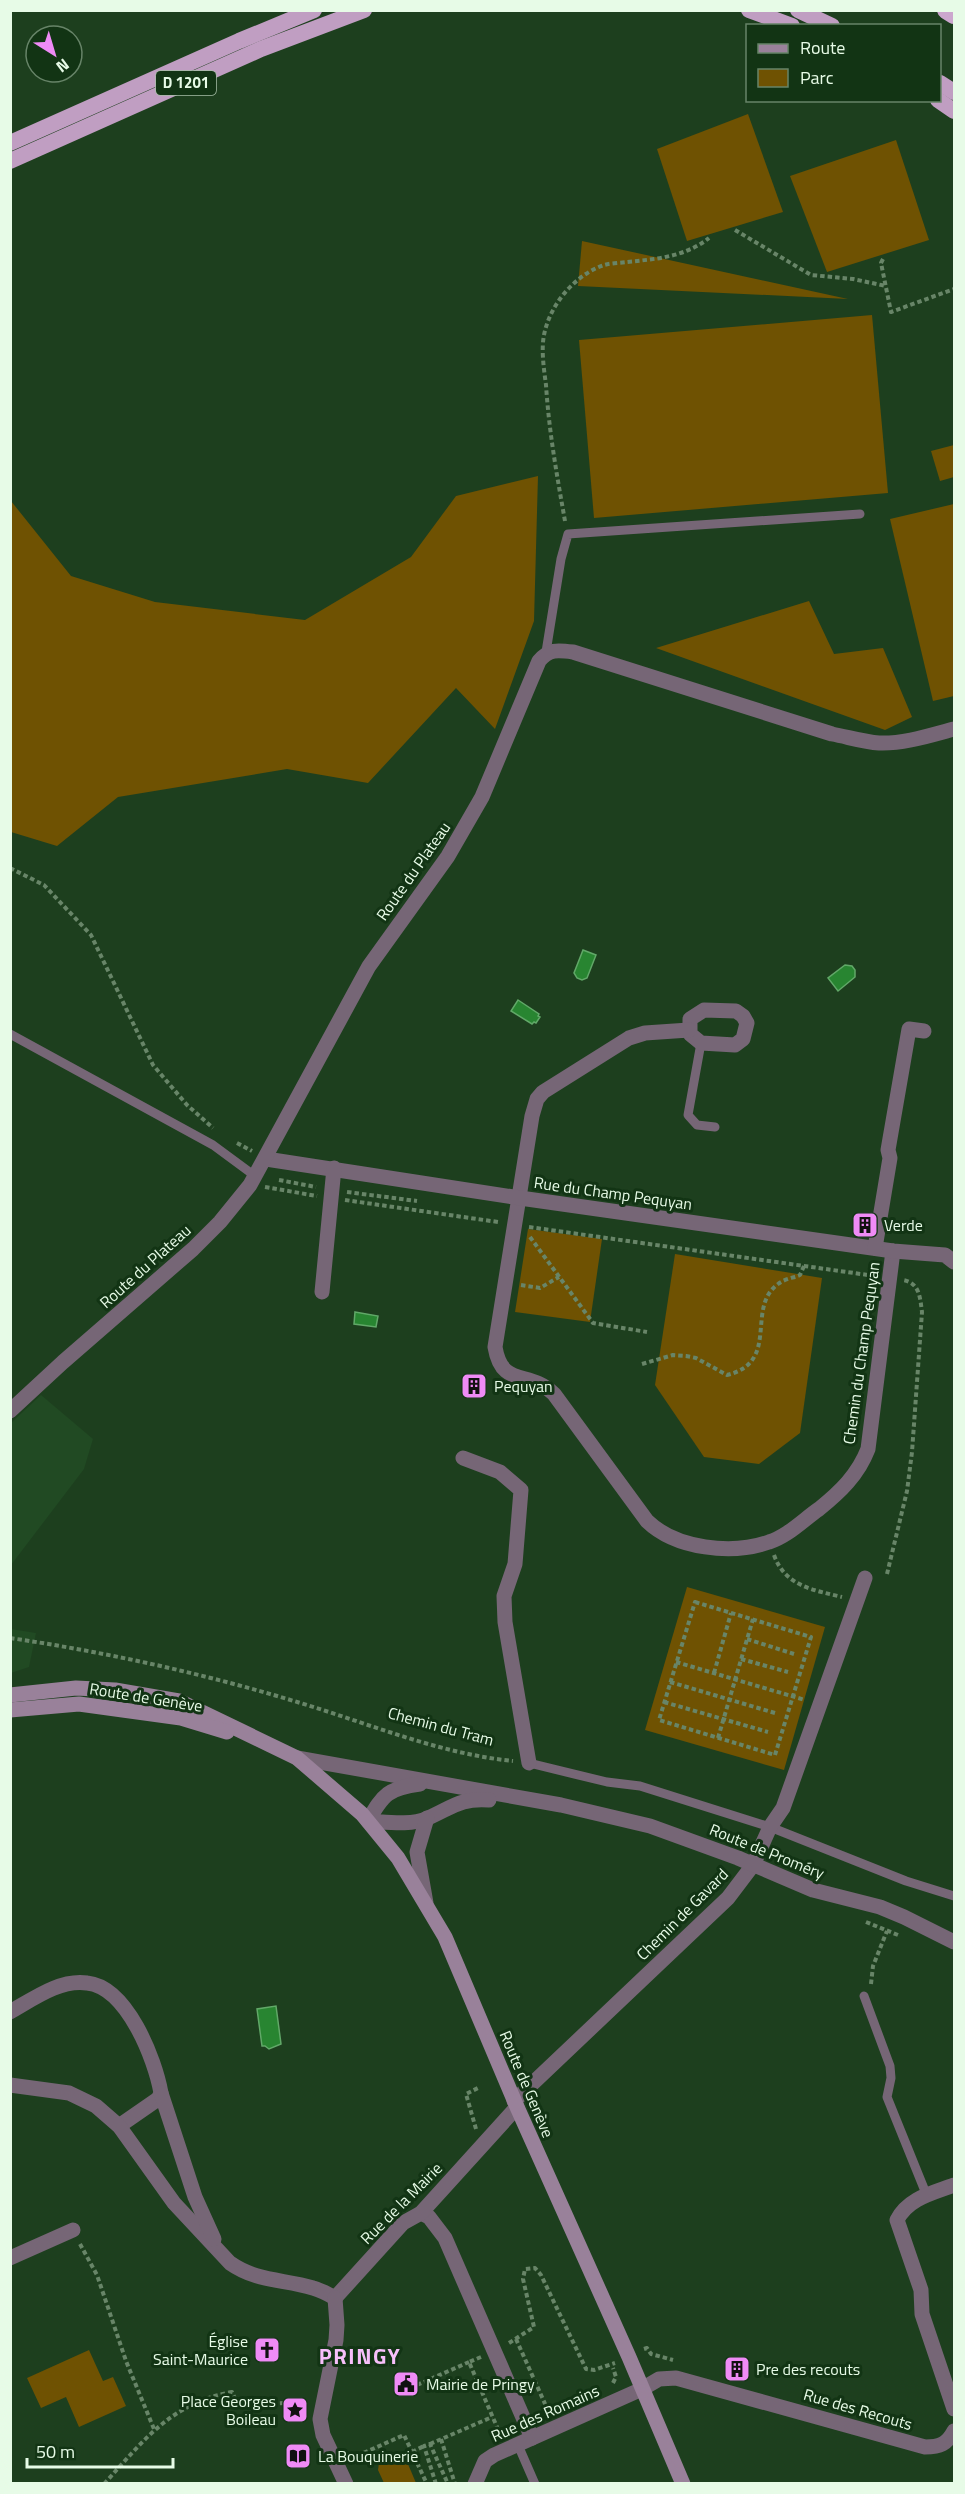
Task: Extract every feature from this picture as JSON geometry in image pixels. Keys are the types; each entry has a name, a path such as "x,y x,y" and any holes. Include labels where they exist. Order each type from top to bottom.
{"highway":[{"name":"D 1201","path":"10,143 314,10"},
{"name":"D 1201","path":"10,161 261,49 364,10"},
{"path":"749,10 787,24"},
{"path":"798,10 828,24"},
{"path":"946,10 954,15"},
{"path":"941,84 954,92"},
{"path":"941,102 954,111"}],"main road":[{"name":"Route de Genève","path":"10,1695 76,1688 115,1690 178,1701 297,1758 368,1821 398,1858 444,1937 515,2104 629,2357 683,2484"},
{"name":"Route de Genève","path":"10,1710 79,1704 181,1718 273,1745"}],"street":[{"path":"546,652 573,651 832,734 864,741 880,743 900,741 954,729"},
{"name":"Route du Plateau","path":"10,1411 193,1249 220,1222 252,1180 266,1159 369,966 448,856 482,797 539,661 546,652"},
{"path":"704,1010 736,1011 745,1019 746,1032 737,1044 701,1043 692,1037 689,1030 690,1019 704,1010"},
{"path":"875,1248 890,1158 888,1150 909,1029 924,1031"},
{"name":"Chemin du Champ Pequyan","path":"689,1030 636,1035 543,1092 537,1099 532,1116 495,1347 501,1368 507,1373 537,1381 554,1394 656,1530 717,1550 751,1547 770,1542 784,1536 841,1491 862,1466 868,1449 893,1251"},
{"name":"Rue du Champ Pequyan","path":"266,1159 893,1251 945,1255 954,1262"},
{"path":"322,1292 334,1168"},
{"path":"463,1458 500,1472 521,1490 515,1564 504,1596 505,1622 529,1763"},
{"name":"Chemin de Gavard","path":"515,2104 728,1898 753,1865 770,1827 783,1808 865,1578"},
{"name":"Route de Proméry","path":"297,1758 561,1805 650,1826 695,1841 813,1890 856,1900 904,1917 954,1942"},
{"name":"Route de Proméry","path":"432,1782 400,1786 380,1799 368,1821 397,1823 427,1818 441,1810 473,1799 561,1805"},
{"path":"426,1903 417,1852 427,1818"},
{"path":"10,2012 46,1992 69,1984 87,1983 105,1988 119,2000 141,2036 195,2196 219,2250"},
{"path":"10,2085 69,2093 96,2106 119,2126 174,2202 230,2263 249,2274 312,2288 335,2298 336,2340 320,2420 323,2435 346,2484"},
{"path":"119,2126 158,2099 161,2093"},
{"name":"Rue de la Mairie","path":"335,2298 403,2223 421,2213 515,2104"},
{"path":"954,2185 907,2206 897,2220 921,2290 922,2314 954,2409"},
{"path":"421,2213 429,2217 445,2238 494,2351 519,2444"},
{"path":"10,2258 73,2230"},
{"name":"Rue des Recouts","path":"642,2389 659,2379 676,2378 925,2447 945,2444 954,2431"},
{"name":"Rue des Romains","path":"475,2484 485,2461 642,2389"}],"lane":[{"path":"546,652 561,559 568,534 860,514"},
{"path":"10,1034 213,1145 252,1180"},
{"path":"701,1043 688,1115 697,1125 715,1127"},
{"path":"529,1763 607,1782 640,1786 770,1827 906,1881 954,1896"},
{"path":"864,1996 891,2066 887,2097 927,2196"},
{"path":"519,2444 535,2484"}],"path":[{"path":"735,230 811,275 873,282 886,286"},
{"path":"568,534 550,442 545,383 544,336 551,317 566,291 581,276 605,265 677,255 709,238"},
{"path":"883,259 881,263 891,312 954,289"},
{"path":"10,868 44,885 91,935 153,1065 187,1104 221,1135"},
{"path":"230,1140 266,1159"},
{"path":"252,1180 332,1199 516,1225"},
{"path":"647,1332 593,1323 521,1226 890,1278 915,1284 922,1312 912,1452 907,1491 887,1574"},
{"path":"642,1364 673,1355 696,1358 727,1375 742,1370 751,1360 761,1341 762,1312 771,1290 778,1283 800,1275 804,1266"},
{"path":"506,1283 540,1288 559,1277"},
{"path":"770,1542 779,1567 792,1581 858,1601"},
{"path":"694,1602 731,1613 811,1637 775,1755 659,1720 694,1602"},
{"path":"714,1673 731,1613"},
{"path":"718,1738 753,1619"},
{"name":"Chemin du Tram","path":"10,1638 180,1670 306,1705 413,1740 493,1759 529,1763"},
{"path":"747,1640 794,1654"},
{"path":"741,1659 788,1672"},
{"path":"676,1662 820,1705"},
{"path":"670,1682 775,1713"},
{"path":"664,1702 768,1732"},
{"path":"864,1996 871,1986 873,1966 887,1931"},
{"path":"477,2135 466,2094 478,2088"},
{"path":"73,2230 97,2276 126,2361 154,2429"},
{"path":"417,2385 494,2351 534,2327 523,2279 525,2270 535,2268 541,2275 583,2365 594,2370 629,2357"},
{"path":"516,2339 546,2406 552,2412 556,2411"},
{"path":"469,2362 492,2417 519,2444"},
{"path":"608,2388 616,2377 612,2364"},
{"path":"104,2484 154,2429 176,2412 217,2395 232,2392 238,2405 323,2401"},
{"path":"412,2452 492,2417"},
{"path":"338,2465 404,2435 427,2484"},
{"path":"441,2439 455,2484"},
{"path":"429,2444 448,2484"},
{"path":"424,2446 436,2484"}],"shaded area":[{"path":"583,950 596,955 587,978 582,980 574,973"},
{"path":"845,965 852,966 855,970 855,977 838,991 828,978"},
{"path":"518,1000 539,1014 540,1017 536,1023 532,1024 511,1011"},
{"path":"355,1312 378,1316 376,1327 354,1324"},
{"path":"41,1395 93,1439 84,1469 11,1565 11,1423"},
{"path":"11,1629 36,1633 29,1667 11,1673"},
{"path":"276,2006 281,2044 269,2049 262,2046 257,2009"}],"green space":[{"path":"748,114 783,212 687,241 657,149"},
{"path":"896,140 929,240 827,272 790,176"},
{"path":"582,241 848,299 578,286"},
{"path":"872,315 888,493 594,518 579,340"},
{"path":"954,445 954,477 940,481 931,451"},
{"path":"538,476 534,621 495,729 456,688 368,783 287,769 118,797 57,846 11,832 11,501 71,576 155,602 305,620 411,557 456,496"},
{"path":"954,504 954,696 933,701 890,519"},
{"path":"809,601 834,654 883,648 912,717 885,730 656,648"},
{"path":"528,1229 602,1239 590,1322 515,1312"},
{"path":"675,1254 822,1278 800,1433 759,1464 704,1457 655,1385"},
{"path":"687,1587 825,1627 784,1770 645,1730"},
{"path":"89,2350 103,2381 113,2377 126,2406 79,2427 66,2397 41,2408 27,2378"},
{"path":"400,2453 405,2457 416,2483 384,2483 378,2470 379,2463"}],"place":[{"name":"Verde","path":"865,1225"},
{"name":"Pequyan","path":"474,1386"},
{"name":"Église Saint-Maurice","path":"267,2350"},
{"name":"Pre des recouts","path":"737,2369"},
{"name":"Mairie de Pringy","path":"406,2384"},
{"name":"Place Georges Boileau","path":"295,2410"},
{"name":"La Bouquinerie","path":"298,2456"}],"district":[{"name":"PRINGY","path":"360,2356"}]}
